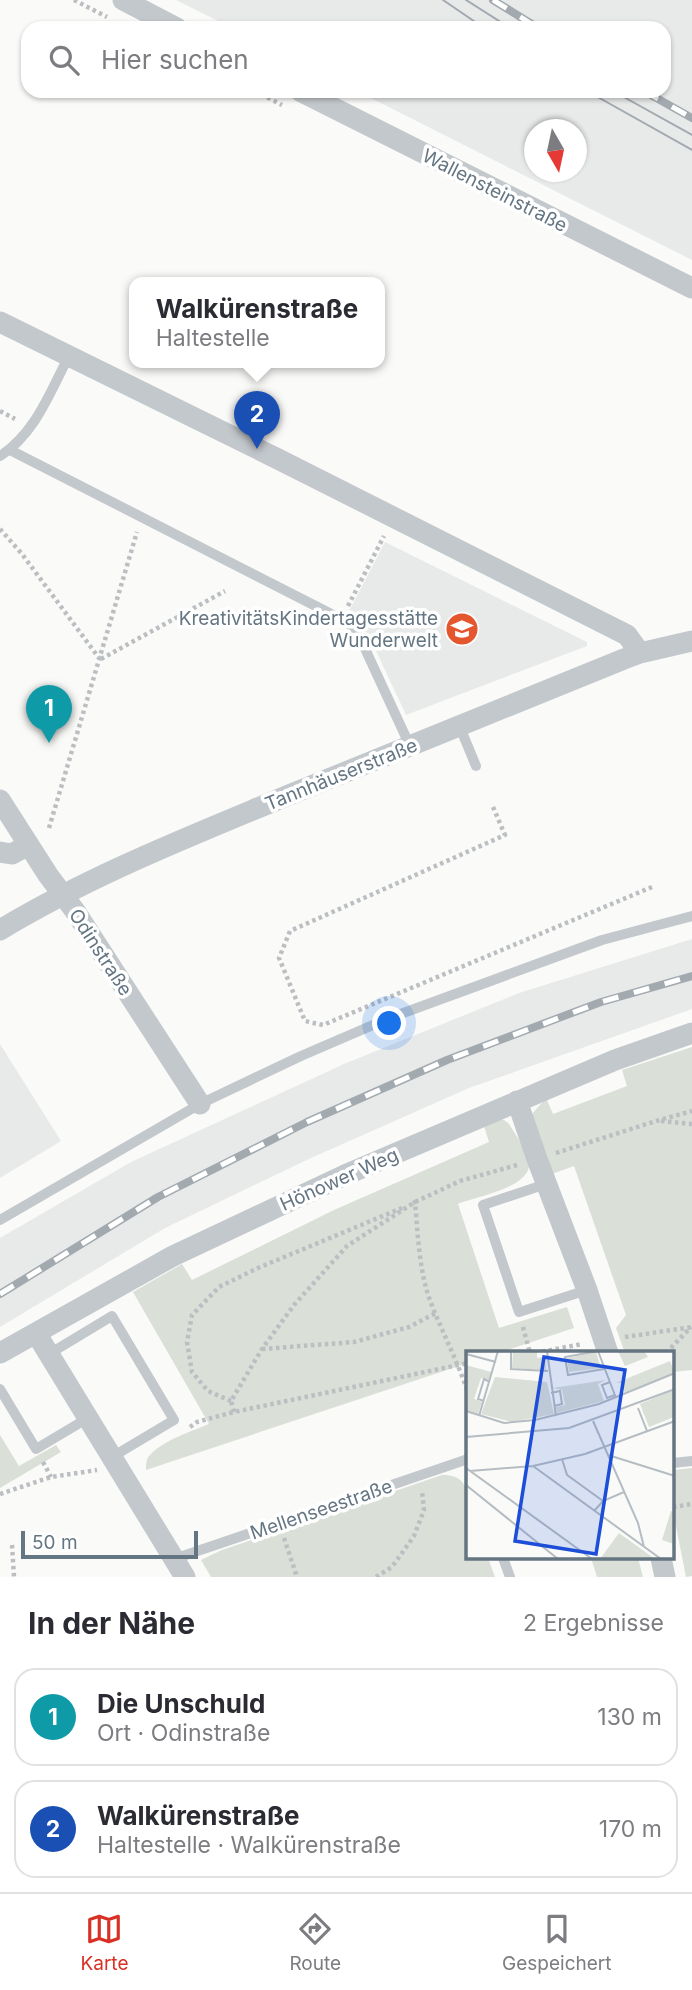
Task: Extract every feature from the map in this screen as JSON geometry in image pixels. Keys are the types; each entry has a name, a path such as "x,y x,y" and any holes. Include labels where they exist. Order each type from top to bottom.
{"street":[{"path":"123,0 164,21"},
{"name":"Wallensteinstraße","path":"314,98 692,288"},
{"path":"0,322 627,635 640,653"},
{"name":"Tannhäuserstraße","path":"0,930 62,894 214,826 640,653 692,640"},
{"name":"Odinstraße","path":"0,800 200,1104"},
{"path":"0,852 12,854 28,845"},
{"name":"Hönower Weg","path":"0,1353 185,1251 345,1175 615,1060 692,1033"},
{"path":"517,1101 606,1346"},
{"name":"Mellenseestraße","path":"36,1333 180,1568"}],"lane":[{"path":"69,356 32,427 5,453 141,518 349,624 361,640 410,746"},
{"path":"459,725 476,766"},
{"path":"0,1220 200,1104 301,1056 387,1019 602,940 692,916"},
{"path":"546,1184 483,1205 519,1312 587,1290"},
{"path":"49,1354 112,1316 174,1420 115,1462"},
{"path":"0,1389 36,1449 88,1418"},
{"name":"Mellenseestraße","path":"180,1568 279,1523 466,1460"},
{"path":"674,1463 692,1461"},
{"path":"504,1560 510,1577"}],"path":[{"path":"74,0 116,21"},
{"path":"342,620 393,517"},
{"path":"49,828 141,518"},
{"path":"0,528 100,659"},
{"path":"100,659 225,592"},
{"path":"494,807 505,835 290,931 279,958 305,1021 323,1025 652,887"},
{"path":"231,1401 208,1391 192,1372 187,1342 192,1315 219,1287 460,1181 692,1111"},
{"path":"656,1121 692,1124"},
{"path":"415,1202 422,1263 431,1302 466,1387"},
{"path":"234,1412 231,1401 262,1349 294,1305 347,1246 415,1202"},
{"path":"519,1312 531,1351"},
{"path":"262,1349 354,1342 409,1327 436,1313"},
{"path":"553,1351 606,1346 692,1326"},
{"path":"668,1351 692,1326"},
{"path":"186,1429 234,1412 466,1363"},
{"path":"0,1494 51,1477 115,1462"},
{"path":"376,1577 392,1567 414,1536 424,1510 421,1475"},
{"path":"674,1507 692,1504"},
{"path":"279,1523 297,1577"},
{"path":"12,1545 14,1577"}],"shaded area":[{"path":"176,0 692,0 692,260 537,182 587,182 587,119 524,119 524,175 371,98 671,98 671,21 218,21"},
{"name":"KreativitätsKindertagesstätte Wunderwelt","path":"385,542 587,642 587,646 406,715 371,640 356,618 348,613"},
{"path":"692,939 692,1009 469,1088 311,1158 165,1228 0,1327 0,1238 131,1162 344,1064 519,993"},
{"path":"0,1044 61,1141 0,1178"},
{"path":"692,1047 692,1370 674,1372 674,1351 624,1351 616,1328 626,1315 574,1166 552,1174 532,1114 546,1098 553,1114 627,1086 622,1070"},
{"path":"499,1119 509,1124 528,1157 529,1167 516,1183 458,1204 499,1328 567,1307 574,1328 504,1351 466,1351 466,1364 146,1470 148,1457 163,1444 209,1424 133,1292 182,1264 192,1280 334,1210 489,1142 484,1126"},
{"path":"0,1435 19,1466 56,1445 61,1452 0,1488"},
{"path":"692,1468 692,1576 686,1577 674,1516 674,1470"},
{"path":"442,1475 459,1479 466,1490 466,1560 489,1560 495,1577 211,1577 201,1560 222,1550"},
{"path":"592,1560 639,1560 643,1577 597,1577"}],"tram line":[{"path":"443,0 474,21"},
{"path":"466,0 499,21"},
{"path":"599,98 692,150"},
{"path":"626,98 692,135"}],"railway":[{"path":"493,0 527,21"},
{"path":"656,98 692,118"},
{"path":"0,1294 158,1197 307,1122 447,1060 601,1002 692,976"}],"place":[{"name":"Walkürenstraße","path":"257,449"},
{"name":"KreativitätsKindertagesstätte Wunderwelt","path":"462,629"},
{"name":"Die Unschuld","path":"49,743"}]}
